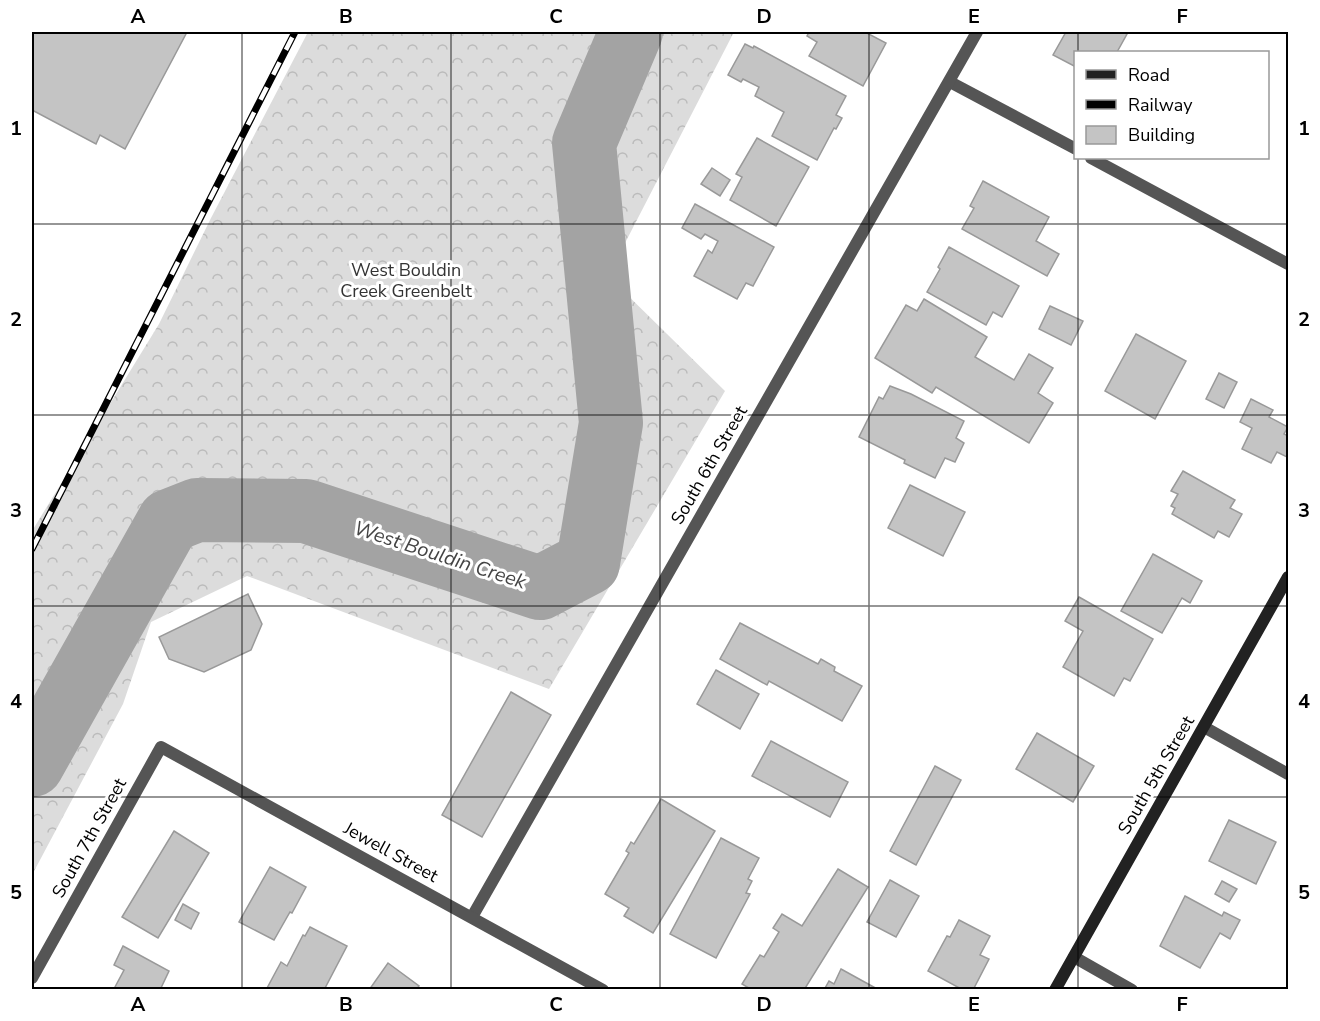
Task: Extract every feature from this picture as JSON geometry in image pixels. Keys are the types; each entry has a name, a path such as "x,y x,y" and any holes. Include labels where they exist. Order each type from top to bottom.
{"street":[{"name":"South 6th Street","path":"472,917 977,32"},
{"path":"950,81 1074,148"},
{"path":"1093,159 1288,264"},
{"name":"South 5th Street","path":"1055,990 1288,577"},
{"path":"1204,727 1288,774"},
{"name":"Jewell Street","path":"161,747 603,990"},
{"name":"South 7th Street","path":"32,978 161,747"},
{"path":"1074,957 1132,990"}],"green space":[{"name":"West Bouldin Creek Greenbelt","path":"308,32 734,32 608,276 725,391 549,689 247,576 151,622 123,704 32,875 32,531 159,324 211,218"}],"building":[{"path":"32,32 187,32 125,149 100,135 96,144 32,110"},
{"path":"809,32 865,32 886,43 863,86 809,56 817,42 807,36"},
{"path":"1066,32 1123,32 1127,34 1118,51 1074,51 1074,66 1053,55"},
{"path":"745,44 753,48 754,46 846,96 836,115 842,118 817,160 772,136 784,112 755,96 759,87 743,79 741,82 728,75"},
{"path":"757,138 809,167 776,226 730,200 742,177 736,174"},
{"path":"712,168 730,180 720,196 701,184"},
{"path":"983,181 1049,217 1036,241 1059,254 1047,276 962,229 974,208 970,206"},
{"path":"695,204 774,247 753,286 746,283 737,299 694,276 708,250 712,253 718,241 705,234 701,239 682,228"},
{"path":"949,247 1019,286 1002,317 993,312 986,325 927,292"},
{"path":"924,299 987,337 975,357 1014,380 1029,354 1053,368 1038,393 1053,403 1029,443 936,387 932,393 875,358 906,305 917,311"},
{"path":"1050,306 1083,321 1071,345 1039,329"},
{"path":"1136,334 1186,361 1155,419 1105,391"},
{"path":"1219,373 1237,382 1224,408 1206,399"},
{"path":"890,386 964,421 956,438 964,443 955,462 945,458 935,478 859,437 879,397 883,399"},
{"path":"1251,399 1273,410 1269,417 1288,427 1284,434 1288,436 1287,457 1277,452 1271,463 1242,449 1252,428 1240,422"},
{"path":"1183,471 1235,500 1230,508 1242,514 1229,537 1218,531 1214,538 1172,514 1175,508 1171,506 1178,494 1171,491"},
{"path":"910,485 965,512 943,556 888,528"},
{"path":"1153,554 1202,581 1190,603 1182,598 1162,633 1121,611"},
{"path":"248,594 262,624 251,650 204,672 169,659 159,637"},
{"path":"1079,597 1153,639 1130,681 1124,678 1114,696 1063,667 1083,631 1065,621"},
{"path":"740,623 818,664 821,659 835,667 834,671 862,686 842,721 769,681 767,685 720,659"},
{"path":"716,670 759,694 740,729 697,704"},
{"path":"511,692 551,715 482,837 442,815"},
{"path":"1037,733 1094,766 1073,802 1016,769"},
{"path":"771,741 848,782 830,817 752,776"},
{"path":"935,766 961,780 916,865 890,851"},
{"path":"661,799 715,831 653,933 624,916 629,908 605,894 629,853 626,851 631,842 634,844"},
{"path":"1229,820 1276,842 1256,884 1209,861"},
{"path":"174,831 209,853 158,938 122,917"},
{"path":"721,838 759,858 748,879 752,881 746,893 750,894 716,958 670,934"},
{"path":"270,867 306,887 274,940 239,922"},
{"path":"838,869 868,887 804,990 752,990 742,984 760,955 764,957 779,932 773,928 782,914 802,926"},
{"path":"890,880 919,896 896,937 867,922"},
{"path":"1222,881 1237,889 1229,902 1215,894"},
{"path":"1185,896 1222,916 1224,912 1240,920 1230,939 1220,933 1200,968 1160,946"},
{"path":"183,904 199,913 191,929 175,920"},
{"path":"959,920 990,936 980,955 989,959 973,990 963,990 928,971 947,936 950,937"},
{"path":"310,927 347,946 324,990 266,990 281,962 287,966 303,935 305,936"},
{"path":"123,946 169,971 160,990 119,990 115,987 124,970 114,965"},
{"path":"388,963 419,986 416,990 369,990"},
{"path":"841,969 879,990 824,990 829,981 834,984"}],"waterway":[{"name":"West Bouldin Creek","path":"32,765 169,521 197,510 306,511 540,588 588,563 611,423 584,143 631,32"}],"railway":[{"path":"32,549 295,32"}]}
